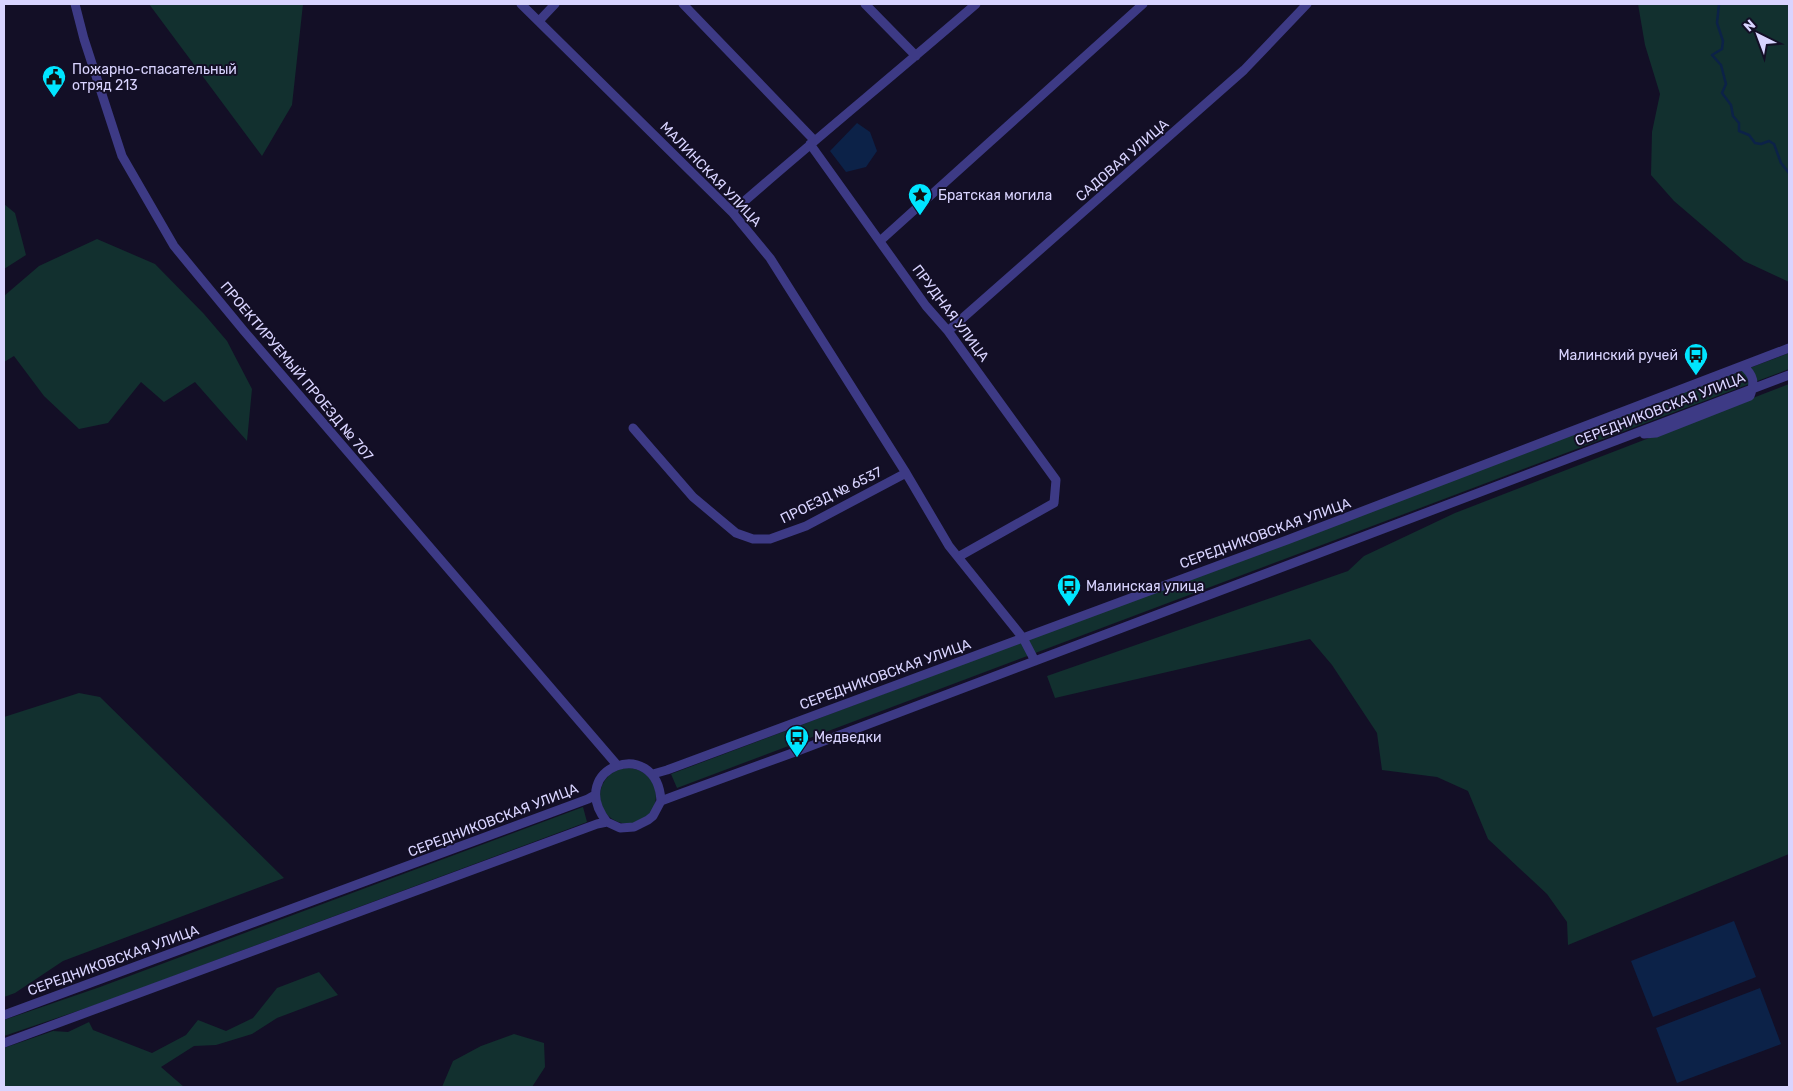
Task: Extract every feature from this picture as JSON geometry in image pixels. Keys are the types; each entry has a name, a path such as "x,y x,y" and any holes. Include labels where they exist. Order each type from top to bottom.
{"street":[{"name":"ПРОЕКТИРУЕМЫЙ ПРОЕЗД № 707","path":"74,4 122,156 174,246 244,331 617,765"},
{"name":"МАЛИНСКАЯ УЛИЦА","path":"521,4 732,212 770,258 958,558 1023,638 1035,661"},
{"path":"539,21 555,4"},
{"name":"ПРУДНАЯ УЛИЦА","path":"683,4 812,142 926,306 948,331 1056,480 1054,503 958,558"},
{"path":"865,4 916,56"},
{"path":"732,212 976,4"},
{"path":"880,240 1143,4"},
{"name":"САДОВАЯ УЛИЦА","path":"948,331 1244,70 1307,4"},
{"name":"СЕРЕДНИКОВСКАЯ УЛИЦА","path":"653,774 1287,540 1789,348"},
{"path":"1743,366 1752,374 1754,380 1753,388"},
{"name":"СЕРЕДНИКОВСКАЯ УЛИЦА","path":"662,801 1789,375"},
{"name":"ПРОЕЗД № 6537","path":"633,428 700,502 736,534 754,539 770,539 806,526 906,473"},
{"path":"595,795 597,808 607,822 620,828 634,827 648,820 658,808 662,801 661,790 653,774 641,766 633,764 617,765"},
{"name":"СЕРЕДНИКОВСКАЯ УЛИЦА","path":"4,1015 325,898 588,799 595,795 600,779 617,765"},
{"path":"4,1043 607,822"}],"green space":[{"path":"149,4 303,4 292,105 262,156"},
{"path":"1638,4 1789,4 1789,282 1744,261 1674,201 1651,175 1652,132 1660,94 1645,45"},
{"path":"4,204 15,213 26,255 4,269"},
{"path":"97,239 155,264 204,314 227,341 252,389 247,441 195,382 164,402 141,382 108,423 79,429 44,396 14,356 4,362 4,296 39,266"},
{"path":"1789,353 1789,369 677,788 671,774"},
{"path":"1789,384 1789,854 1568,945 1567,922 1547,894 1488,839 1468,791 1437,777 1382,770 1377,733 1332,665 1310,639 1055,698 1047,676 1348,571 1364,556 1455,513"},
{"path":"79,693 100,697 284,878 63,961 15,993 4,997 4,717"},
{"path":"622,768 634,768 644,772 652,780 656,796 652,812 644,820 634,824 622,824 612,820 604,812 600,802 600,790 604,780 612,772"},
{"path":"583,807 587,822 104,1002 4,1036 4,1020 100,987"},
{"path":"319,972 338,995 277,1018 252,1034 216,1045 194,1046 161,1067 184,1087 4,1087 4,1048 53,1031 68,1032 89,1022 93,1030 152,1053 186,1035 198,1020 226,1031 253,1018 277,988"},
{"path":"514,1034 544,1043 545,1067 532,1087 442,1087 453,1061 481,1046"}],"water":[{"path":"857,123 870,132 877,151 866,167 846,172 830,151"},
{"path":"1734,921 1756,977 1653,1017 1631,961"},
{"path":"1760,988 1781,1044 1677,1083 1656,1028"}],"waterway":[{"name":"Малинский ручей","path":"1719,4 1717,23 1723,41 1722,49 1712,55 1721,65 1726,84 1722,93 1731,105 1733,116 1739,123 1739,131 1749,135 1755,143 1761,144 1769,141 1774,144 1781,163 1789,173"}],"place":[{"name":"Пожарно-спасательный отряд 213","path":"54,98"},
{"name":"Братская могила","path":"920,216"},
{"name":"Малинский ручей","path":"1696,376"},
{"name":"Малинская улица","path":"1069,607"},
{"name":"Медведки","path":"797,758"}]}
